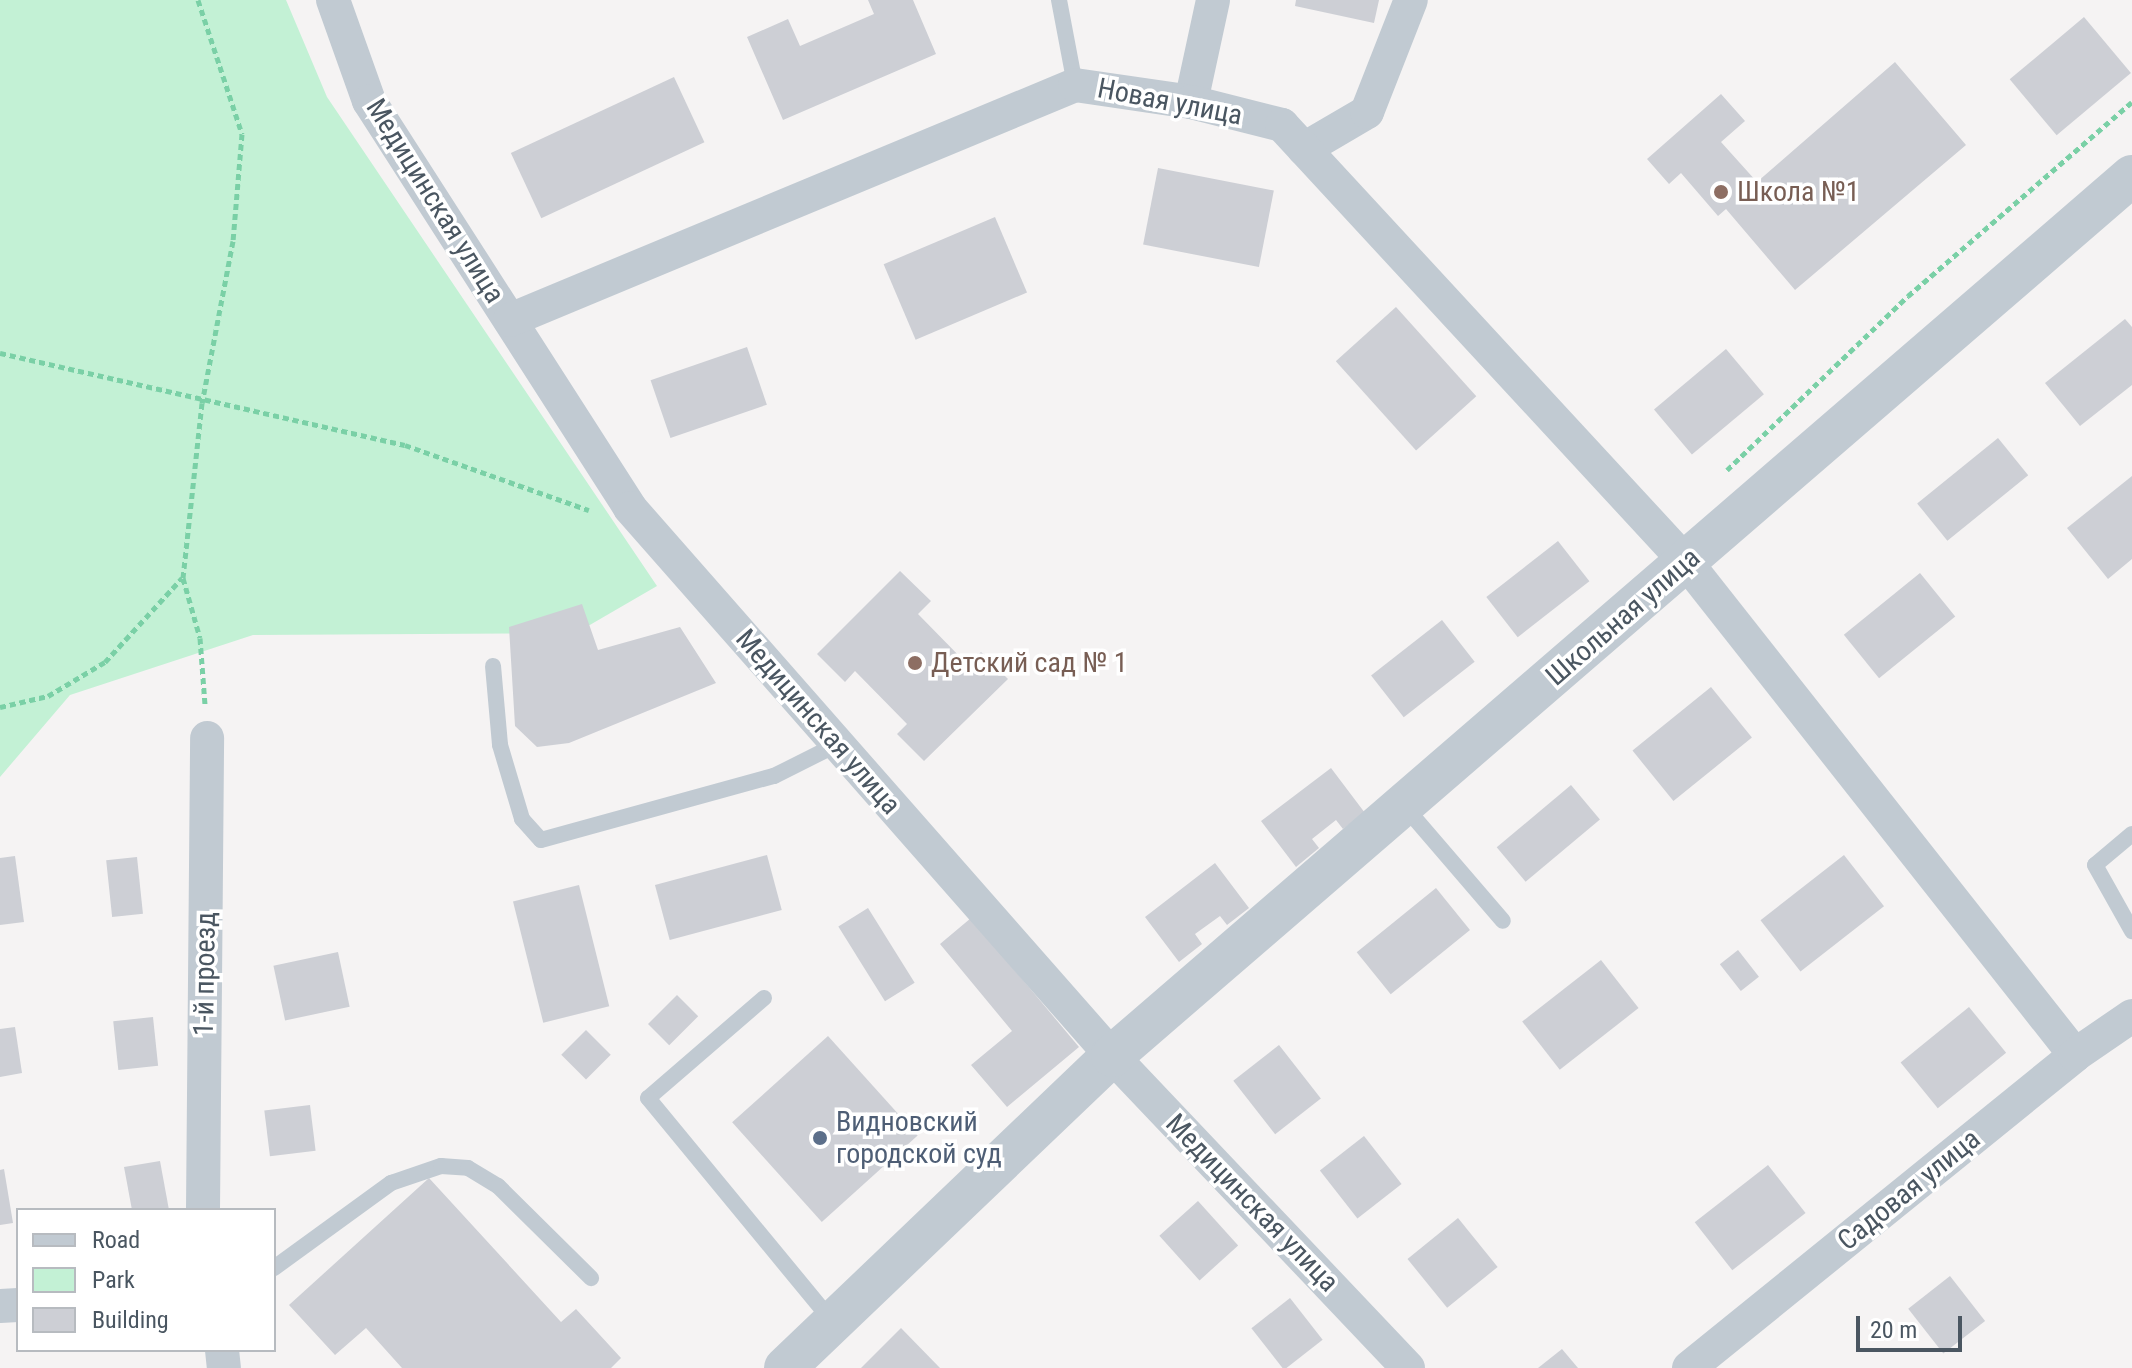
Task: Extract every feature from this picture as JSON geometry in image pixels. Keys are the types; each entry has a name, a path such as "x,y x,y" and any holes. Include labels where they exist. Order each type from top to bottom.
{"street":[{"name":"Медицинская улица","path":"333,0 369,101 630,508 1112,1056 1408,1368"},
{"path":"1191,102 1213,0"},
{"path":"1304,149 1367,112 1411,0"},
{"name":"Новая улица","path":"510,320 1075,85 1191,102 1282,125 1686,562 2075,1055"},
{"name":"Школьная улица","path":"785,1368 1112,1056 1405,807 2132,176"},
{"name":"1-й проезд","path":"203,1208 207,738"},
{"name":"Садовая улица","path":"1689,1368 2075,1055 2132,1016"}],"lane":[{"path":"1059,0 1075,85"},
{"path":"493,666 500,745 522,819 541,840 774,776 838,744"},
{"path":"1405,807 1503,921"},
{"path":"2132,834 2095,865 2132,931"},
{"path":"764,998 648,1098 833,1322"},
{"path":"276,1267 391,1183 441,1166 468,1168 498,1186 591,1278"}],"path":[{"path":"198,0 242,134 233,241 202,403 183,578 200,638 207,738"},
{"path":"1717,480 1908,296 2132,102"},
{"path":"0,353 202,403 405,445 582,510 630,508"},
{"path":"0,707 48,696 105,662 183,578"}],"green space":[{"path":"0,0 286,0 327,97 657,586 576,633 253,635 70,695 0,777"}],"building":[{"path":"868,0 913,0 936,54 783,120 747,37 788,19 800,46 874,14"},
{"path":"1296,0 1379,0 1374,23 1295,6"},
{"path":"2084,17 2131,73 2057,135 2010,79"},
{"path":"1895,62 1966,145 1795,290 1726,209 1718,216 1681,173 1669,184 1647,159 1721,94 1745,121 1721,142 1757,182"},
{"path":"674,77 704,142 541,218 511,153"},
{"path":"1158,168 1274,191 1259,267 1143,245"},
{"path":"995,217 1027,292 916,340 884,264"},
{"path":"1396,307 1476,396 1416,450 1336,361"},
{"path":"2125,319 2132,327 2132,385 2080,426 2045,383"},
{"path":"747,347 767,405 670,438 651,380"},
{"path":"1726,349 1764,394 1692,455 1654,409"},
{"path":"1998,438 2028,475 1947,541 1917,503"},
{"path":"2132,476 2132,559 2108,579 2067,528"},
{"path":"1558,541 1589,581 1518,637 1486,597"},
{"path":"900,571 931,601 918,614 968,665 981,652 1008,679 924,761 897,734 907,724 855,671 845,682 817,654"},
{"path":"1920,573 1955,617 1879,678 1844,635"},
{"path":"582,604 598,650 680,627 716,683 569,743 537,747 515,726 509,627"},
{"path":"1442,620 1475,662 1404,717 1371,675"},
{"path":"1711,687 1752,738 1673,801 1633,751"},
{"path":"1331,768 1365,813 1343,829 1336,820 1312,839 1319,848 1296,867 1261,821"},
{"path":"1571,785 1600,819 1526,882 1497,847"},
{"path":"767,855 782,910 670,940 655,885"},
{"path":"1844,855 1884,906 1800,971 1760,920"},
{"path":"15,856 24,922 0,925 0,858"},
{"path":"137,857 143,914 112,917 106,860"},
{"path":"1215,863 1249,908 1227,925 1220,916 1195,934 1202,944 1179,962 1145,917"},
{"path":"579,885 609,1006 543,1023 513,901"},
{"path":"1436,888 1470,930 1391,994 1357,952"},
{"path":"868,908 915,983 885,1001 838,927"},
{"path":"971,918 1079,1047 1007,1107 971,1065 1012,1031 940,944"},
{"path":"1738,950 1759,977 1741,991 1720,964"},
{"path":"338,952 350,1007 285,1020 273,966"},
{"path":"1601,960 1639,1008 1560,1070 1522,1022"},
{"path":"677,995 698,1016 669,1045 648,1024"},
{"path":"1969,1007 2006,1053 1938,1108 1901,1062"},
{"path":"153,1017 158,1066 118,1070 113,1021"},
{"path":"15,1027 22,1073 0,1077 0,1029"},
{"path":"586,1030 611,1055 586,1079 561,1055"},
{"path":"828,1036 918,1136 822,1222 732,1122"},
{"path":"1279,1045 1321,1099 1275,1134 1233,1081"},
{"path":"310,1105 316,1151 270,1156 264,1111"},
{"path":"1364,1136 1402,1184 1357,1219 1320,1170"},
{"path":"160,1161 169,1208 132,1208 124,1167"},
{"path":"1768,1165 1806,1213 1732,1270 1695,1222"},
{"path":"4,1169 13,1223 0,1225 0,1170"},
{"path":"429,1178 561,1322 576,1309 621,1358 611,1368 402,1368 366,1328 335,1355 289,1305"},
{"path":"1198,1201 1238,1246 1200,1280 1159,1236"},
{"path":"1458,1218 1498,1267 1447,1308 1407,1259"},
{"path":"1950,1276 1985,1321 1943,1354 1908,1309"},
{"path":"1290,1298 1323,1340 1283,1368 1251,1328"},
{"path":"901,1328 940,1368 861,1368"},
{"path":"1562,1349 1578,1368 1538,1368"}],"place":[{"name":"Школа №1","path":"1721,192"},
{"name":"Детский сад № 1","path":"915,663"},
{"name":"Видновский городской суд","path":"820,1138"}]}
